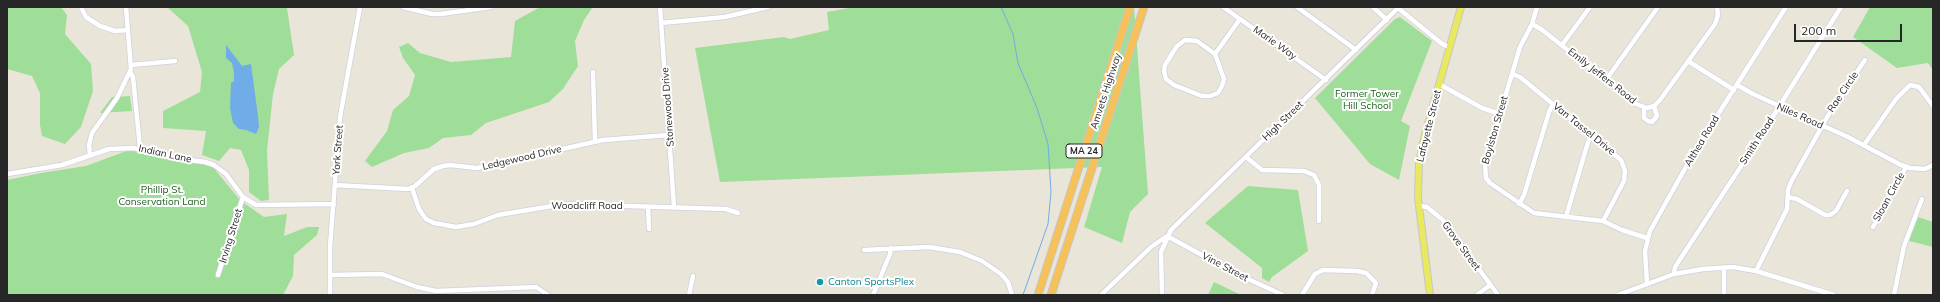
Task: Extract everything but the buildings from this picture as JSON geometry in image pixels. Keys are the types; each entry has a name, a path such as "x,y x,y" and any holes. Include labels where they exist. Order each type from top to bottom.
{"highway":[{"name":"Amvets Highway","path":"1038,295 1130,7"},
{"name":"Amvets Highway","path":"1051,295 1144,7"}],"main road":[{"name":"Lafayette Street","path":"1430,295 1419,206 1418,179 1420,156 1461,7"}],"street":[{"path":"81,7 90,20 105,28 115,31 128,30"},
{"path":"90,156 89,145 92,133 117,98 130,72 131,65 126,7"},
{"name":"York Street","path":"330,295 340,117 360,7"},
{"path":"403,7 432,14 491,7"},
{"name":"Stonewood Drive","path":"660,7 674,207"},
{"path":"661,23 725,17 768,7"},
{"name":"Marie Way","path":"1223,7 1326,80"},
{"path":"1297,7 1356,50"},
{"path":"1373,7 1387,20"},
{"name":"Boylston Street","path":"1538,7 1532,24 1521,44 1485,165 1484,173 1490,183 1534,214 1603,221 1622,230 1647,238"},
{"path":"1562,45 1590,7"},
{"path":"1606,80 1658,7"},
{"path":"1644,108 1644,118 1646,121 1652,122 1657,116 1654,106 1660,100 1716,22 1719,13 1717,7"},
{"name":"Althea Road","path":"1647,284 1644,260 1647,238 1693,156 1786,7"},
{"name":"Smith Road","path":"1674,274 1674,268 1840,7"},
{"path":"1399,8 1441,43 1450,48"},
{"name":"High Street","path":"1167,236 1174,227 1399,8"},
{"path":"1215,54 1240,19"},
{"name":"Emily Jeffers Road","path":"1532,24 1541,29 1644,108 1654,106"},
{"path":"1185,40 1197,41 1215,54 1224,79 1222,86 1216,94 1202,96 1174,86 1166,78 1164,71 1165,65 1177,46 1185,40"},
{"name":"Rae Circle","path":"1756,271 1786,212 1790,184 1830,112 1865,60"},
{"path":"131,65 175,61"},
{"path":"1688,61 1734,90"},
{"path":"130,72 133,77 140,148"},
{"path":"593,72 595,142"},
{"name":"Van Tassel Drive","path":"1512,74 1520,77 1618,156 1625,171 1623,184 1603,221"},
{"path":"1439,84 1482,108 1500,114"},
{"name":"Niles Road","path":"1737,85 1778,106 1864,145 1906,167 1927,168 1933,165"},
{"path":"1864,145 1896,99 1910,85 1920,86 1933,106"},
{"path":"1519,204 1524,195 1549,112 1553,104"},
{"name":"Ledgewood Drive","path":"412,188 434,169 443,166 450,165 477,168 595,142 669,135"},
{"path":"1566,217 1588,142 1592,135"},
{"name":"Indian Lane","path":"7,174 62,165 115,148 140,148 173,158 205,162 214,165 226,174 243,197 260,206 334,204"},
{"path":"1246,157 1262,170 1304,171 1314,175 1319,185 1319,221"},
{"name":"Sloan Circle","path":"1873,227 1906,167"},
{"path":"335,185 397,190 412,188"},
{"name":"Woodcliff Road","path":"412,188 419,209 426,219 434,223 451,226 465,226 498,215 555,205 726,209 738,213"},
{"path":"1788,197 1797,199 1828,215 1836,211 1847,191"},
{"name":"Irving Street","path":"218,275 243,197"},
{"path":"1894,295 1904,246 1922,200"},
{"name":"Grove Street","path":"1419,206 1429,208 1443,220 1498,295"},
{"path":"648,207 649,229"},
{"path":"1100,295 1148,250 1167,236"},
{"path":"1162,295 1160,255 1167,236"},
{"name":"Vine Street","path":"1167,236 1240,276 1283,295"},
{"path":"864,250 933,247 968,255 982,261 1001,274 1008,282 1012,295"},
{"path":"872,295 890,254 891,248"},
{"path":"1724,268 1724,295"},
{"path":"1618,295 1674,274 1698,270 1739,268 1756,271 1834,295"},
{"path":"1302,295 1315,274 1324,270 1357,271 1366,273 1376,283 1372,295"},
{"path":"330,275 382,274 417,287 436,291 536,287 548,295"},
{"path":"689,295 693,276"},
{"path":"1477,295 1490,285"}],"green space":[{"path":"7,7 61,7 67,15 65,34 91,64 93,91 81,127 65,144 42,136 40,125 40,93 32,76 7,69"},
{"path":"167,7 287,8 294,55 279,69 273,94 267,151 269,200 261,201 249,192 249,170 241,150 230,148 219,161 202,155 206,131 163,128 163,111 200,92 202,72 188,26"},
{"path":"540,7 593,7 584,20 575,41 578,66 563,89 549,102 486,123 471,135 443,138 429,148 404,153 372,167 365,161 387,131 393,110 409,96 415,75 403,58 399,47 408,43 420,53 451,62 511,57 515,21"},
{"path":"855,7 1134,7 1148,194 1130,212 1122,243 1084,227 1102,167 720,182 695,48 784,37 790,39 829,30 827,12"},
{"path":"1870,7 1933,7 1933,70 1928,63 1897,68 1853,37"},
{"name":"Former Tower Hill School","path":"1400,17 1432,41 1401,121 1410,126 1399,180 1370,164 1315,98 1395,19"},
{"path":"130,96 132,111 100,113 112,97"},
{"name":"Phillip St. Conservation Land","path":"129,146 136,146 161,154 205,161 217,169 216,171 241,201 264,217 287,214 284,236 307,227 319,227 317,235 294,255 293,276 283,295 7,295 7,180 86,166 129,150"},
{"path":"1248,186 1298,190 1308,251 1272,277 1269,282 1262,278 1262,268 1205,223"},
{"path":"1918,217 1933,222 1933,247 1909,241"},
{"path":"1214,282 1241,295 1208,295"}],"water":[{"path":"226,45 242,66 251,64 259,127 256,134 239,129 233,123 230,108 231,83 234,81 234,73 232,63 226,58"}],"waterway":[{"path":"1001,7 1013,34 1018,63 1037,108 1048,144 1051,192 1048,224 1023,295"}],"place":[{"name":"Canton SportsPlex","path":"820,282"}]}
